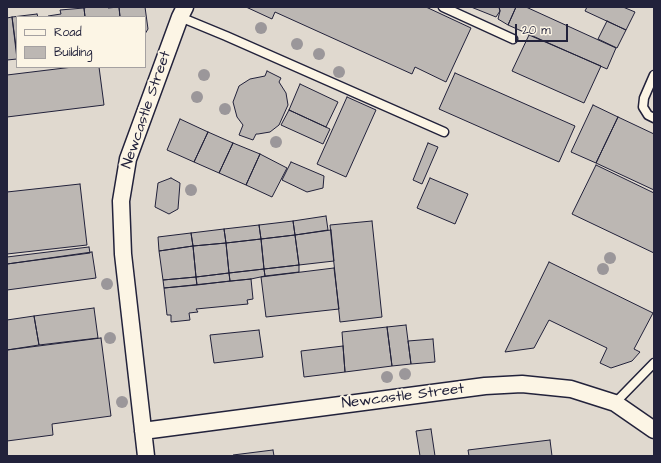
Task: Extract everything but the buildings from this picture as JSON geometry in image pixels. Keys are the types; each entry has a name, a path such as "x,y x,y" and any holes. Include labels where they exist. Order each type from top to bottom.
{"street":[{"name":"Newcastle Street","path":"146,456 123,254 121,201 128,159 182,12"},
{"name":"Newcastle Street","path":"142,430 486,386 522,384 571,389 615,403 654,430"}],"lane":[{"path":"443,7 513,39"},
{"path":"182,12 226,36 444,132"},
{"path":"654,75 644,98 643,106 648,115 654,118"},
{"path":"615,403 654,363"}],"shaded area":[{"path":"7,7 654,7 654,456 7,456"}]}
